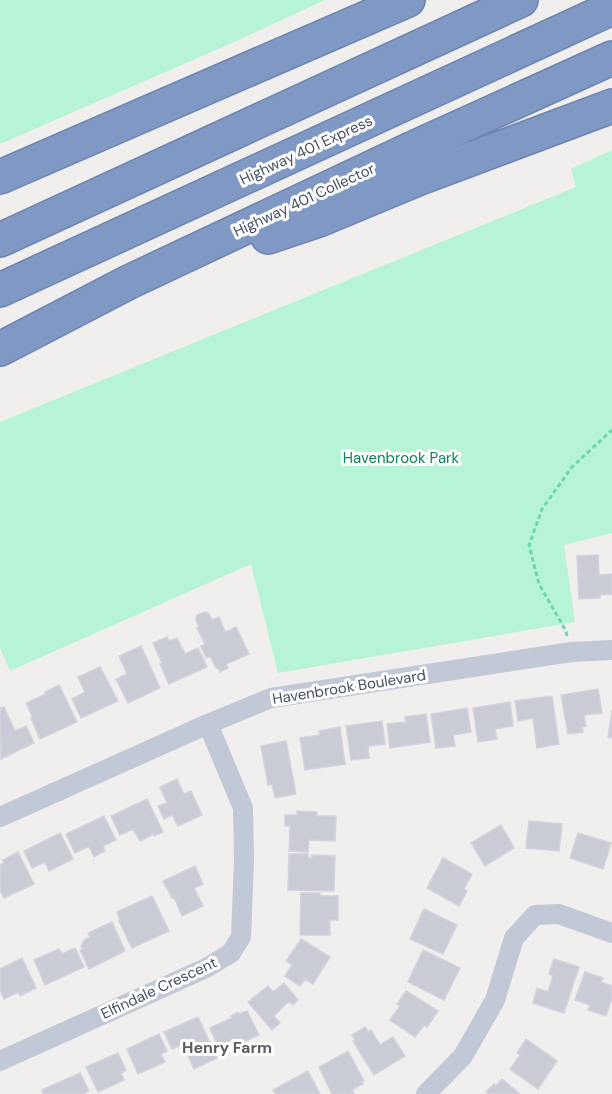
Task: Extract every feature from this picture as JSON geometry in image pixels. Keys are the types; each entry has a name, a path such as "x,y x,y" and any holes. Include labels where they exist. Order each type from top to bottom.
{"highway":[{"path":"205,88 360,0"},
{"path":"0,177 408,0"},
{"path":"0,240 521,0"},
{"name":"Highway 401 Express","path":"0,290 612,8"},
{"name":"Highway 401 Collector","path":"0,349 129,282 409,150 612,58"},
{"path":"129,282 319,220 420,178 612,106"}],"street":[{"name":"Havenbrook Boulevard","path":"0,817 271,698 571,652 612,650"},
{"name":"Elfindale Crescent","path":"0,1061 206,968 231,953 241,937 244,860 243,808 208,724"},
{"path":"426,1094 463,1056 495,1000 514,938 535,915 559,914 612,933"}],"path":[{"path":"571,652 566,631 539,585 529,545 542,509 572,467 612,429"}],"green space":[{"path":"0,0 325,0 0,144"},
{"name":"Havenbrook Park","path":"612,150 612,533 564,545 575,622 278,673 251,564 10,671 0,648 0,422 576,187 571,169"}],"building":[{"path":"598,555 599,575 612,574 612,594 600,595 600,598 579,599 577,556"},
{"path":"205,612 212,620 219,617 225,632 236,627 249,654 226,664 228,668 220,672 210,656 206,658 201,646 205,644 197,628 199,627 196,620 197,615"},
{"path":"167,637 169,641 177,638 185,654 198,648 207,667 169,684 153,643"},
{"path":"141,646 160,688 128,703 116,679 127,674 119,656"},
{"path":"100,667 118,701 81,718 72,699 85,692 78,677"},
{"path":"59,685 77,722 40,739 26,703"},
{"path":"598,689 602,713 584,715 586,726 582,727 583,732 568,734 561,695"},
{"path":"552,696 559,744 537,748 533,718 518,721 515,701"},
{"path":"510,702 513,726 495,729 497,739 478,742 473,708"},
{"path":"4,707 15,731 26,726 34,743 1,759 0,708"},
{"path":"467,708 471,732 453,735 455,746 436,748 431,714"},
{"path":"612,710 612,738 608,737"},
{"path":"426,714 430,742 390,748 387,724 406,722 405,717"},
{"path":"382,721 385,744 368,746 369,758 351,760 346,726"},
{"path":"340,727 345,764 305,770 300,738 320,735 319,731"},
{"path":"286,741 296,794 275,798 272,784 268,785 261,746"},
{"path":"177,779 184,794 191,791 202,815 178,826 172,815 164,819 158,806 167,803 160,787"},
{"path":"147,799 163,832 140,841 133,829 120,835 111,816"},
{"path":"297,811 317,812 317,816 336,816 335,841 309,840 308,852 289,851 290,826 285,826 285,815 297,815"},
{"path":"104,816 116,840 103,846 105,851 94,857 89,846 75,853 66,834"},
{"path":"529,821 562,824 559,851 526,848"},
{"path":"501,825 514,848 485,866 471,843"},
{"path":"60,833 73,859 49,871 45,862 32,868 24,851"},
{"path":"578,833 611,843 603,869 570,858"},
{"path":"18,852 34,884 4,898 0,890 0,865 4,863 3,860"},
{"path":"289,854 308,854 308,858 312,858 312,855 335,856 334,891 288,890"},
{"path":"443,858 472,874 459,906 427,888"},
{"path":"195,866 203,884 194,888 203,906 182,916 174,897 172,898 163,881"},
{"path":"301,893 338,896 338,920 330,920 330,935 300,935"},
{"path":"152,896 169,931 132,948 117,912"},
{"path":"424,909 457,925 443,954 410,939"},
{"path":"112,922 125,951 89,969 80,950 81,946 84,940 90,937 88,933"},
{"path":"301,939 330,957 313,984 305,979 300,986 285,976 292,965 286,961"},
{"path":"75,948 84,967 45,985 34,960 59,949 62,954"},
{"path":"423,950 460,968 444,1000 408,982"},
{"path":"22,958 36,988 20,996 18,992 4,999 0,989 0,969"},
{"path":"554,959 579,967 564,1013 533,1003 537,988 548,992 553,976 549,974"},
{"path":"585,972 603,978 601,982 612,986 612,998 606,1016 588,1010 590,1005 575,1000"},
{"path":"284,983 298,1000 293,1005 289,1001 274,1016 280,1023 272,1030 248,1002 268,986 273,992"},
{"path":"406,991 438,1011 427,1027 424,1025 415,1037 390,1020 400,1006 397,1004"},
{"path":"247,1011 259,1035 234,1046 232,1040 218,1047 210,1028 232,1018 231,1016 238,1012 239,1014"},
{"path":"198,1017 217,1058 194,1069 183,1044 172,1049 164,1032"},
{"path":"365,1027 368,1032 371,1030 380,1045 393,1037 405,1056 374,1075 353,1041 355,1040 352,1035"},
{"path":"159,1034 167,1051 161,1054 165,1062 138,1074 127,1049"},
{"path":"526,1039 557,1061 538,1089 510,1069 520,1055 517,1053"},
{"path":"348,1051 364,1081 363,1084 355,1087 352,1090 354,1093 351,1094 332,1094 319,1067"},
{"path":"118,1053 126,1070 121,1073 124,1080 98,1092 86,1067"},
{"path":"308,1071 320,1094 276,1094 273,1090"},
{"path":"80,1073 89,1091 83,1094 43,1094 42,1090"},
{"path":"502,1079 520,1094 488,1094 486,1092"}],"district":[{"name":"Henry Farm","path":"227,1047"}]}
